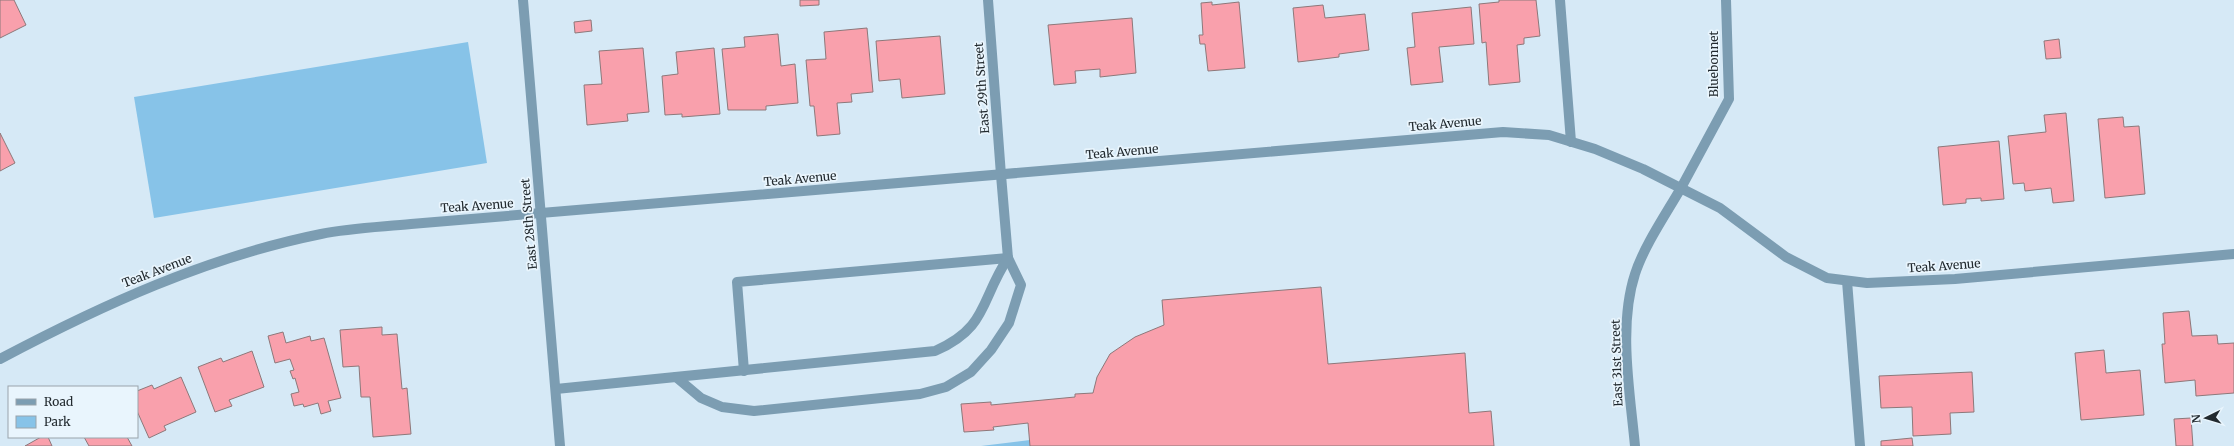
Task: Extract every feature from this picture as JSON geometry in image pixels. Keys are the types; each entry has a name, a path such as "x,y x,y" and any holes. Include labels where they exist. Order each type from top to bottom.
{"street":[{"name":"East 28th Street","path":"523,0 542,214 560,446"},
{"name":"East 29th Street","path":"988,0 1008,258"},
{"path":"1560,0 1571,142"},
{"name":"Bluebonnet","path":"1681,188 1729,99 1726,0"},
{"name":"Teak Avenue","path":"0,359 72,321 152,285 228,259 321,234 411,224 1503,132 1549,135 1621,160 1720,208 1786,257 1827,278 1866,283 1955,279 2234,254"},
{"name":"East 31st Street","path":"1635,446 1628,378 1627,319 1635,274 1657,228 1681,188"},
{"path":"744,371 738,282 1008,258"},
{"path":"556,389 935,351 952,343 970,328 985,308 995,277 1008,258"},
{"path":"676,377 701,398 722,406 754,411 881,400 920,394 946,387 970,372 991,350 1009,323 1021,285 1008,258"},
{"path":"1847,281 1860,446"}],"green space":[{"path":"468,42 487,163 154,218 134,97"},
{"path":"1030,440 1030,446 981,446"}],"building":[{"path":"0,0 14,0 26,25 0,38"},
{"path":"800,0 819,0 819,5 800,6"},
{"path":"1499,0 1536,0 1540,36 1524,38 1524,44 1517,45 1520,82 1489,85 1486,42 1482,43 1479,4 1499,2"},
{"path":"1212,2 1212,5 1239,2 1245,68 1208,71 1205,44 1200,44 1199,35 1203,35 1201,3"},
{"path":"1323,5 1325,18 1365,14 1369,50 1339,54 1339,57 1298,62 1293,8"},
{"path":"1471,7 1474,44 1439,47 1443,82 1411,85 1407,48 1415,47 1412,13"},
{"path":"1132,18 1136,73 1100,77 1100,69 1075,71 1076,83 1054,85 1048,25"},
{"path":"591,20 592,31 575,33 574,22"},
{"path":"867,28 873,92 851,94 852,102 837,103 840,134 817,136 814,106 810,106 806,60 826,59 824,32"},
{"path":"778,34 781,66 795,64 798,103 766,106 766,110 728,110 722,49 745,47 744,37"},
{"path":"940,36 945,94 902,98 900,79 879,81 876,41"},
{"path":"2059,39 2061,58 2046,59 2044,41"},
{"path":"643,48 649,112 627,114 628,121 587,125 584,85 602,84 599,51"},
{"path":"714,48 720,114 682,117 682,114 665,115 662,76 678,74 676,52"},
{"path":"2066,113 2074,201 2053,203 2051,188 2025,191 2024,183 2013,184 2008,136 2046,132 2044,115"},
{"path":"2123,117 2124,127 2139,126 2145,194 2105,198 2098,119"},
{"path":"0,133 15,163 0,171"},
{"path":"1999,141 2004,199 1981,201 1981,198 1966,199 1966,203 1943,205 1938,147"},
{"path":"1321,287 1328,364 1465,353 1469,413 1491,411 1494,446 1030,446 1028,423 993,427 994,430 964,432 961,404 991,402 991,405 1075,397 1075,394 1093,393 1097,377 1110,354 1135,337 1164,325 1162,300"},
{"path":"2189,311 2192,336 2217,335 2218,344 2234,343 2234,393 2196,396 2195,380 2165,383 2162,344 2165,344 2163,313"},
{"path":"382,327 382,335 397,334 402,389 407,388 411,434 373,437 370,397 361,397 359,366 343,367 340,330"},
{"path":"283,332 286,343 310,336 311,341 324,338 341,398 328,401 331,411 321,414 318,403 304,407 303,404 294,406 291,394 299,392 295,378 293,379 290,371 294,370 290,359 275,363 268,336"},
{"path":"2104,350 2106,373 2140,370 2144,415 2081,420 2075,353"},
{"path":"252,351 264,387 229,400 232,406 215,412 198,367 221,358 223,362"},
{"path":"1972,372 1974,412 1950,413 1951,434 1913,436 1912,407 1881,408 1879,376"},
{"path":"181,377 196,412 164,426 166,430 149,438 138,413 138,391 152,385 154,389"},
{"path":"2191,418 2193,446 2176,446 2174,419"},
{"path":"39,438 48,438 52,446 25,446"},
{"path":"85,438 128,438 132,446 89,446"},
{"path":"1912,438 1913,446 1881,446 1881,441"}]}
